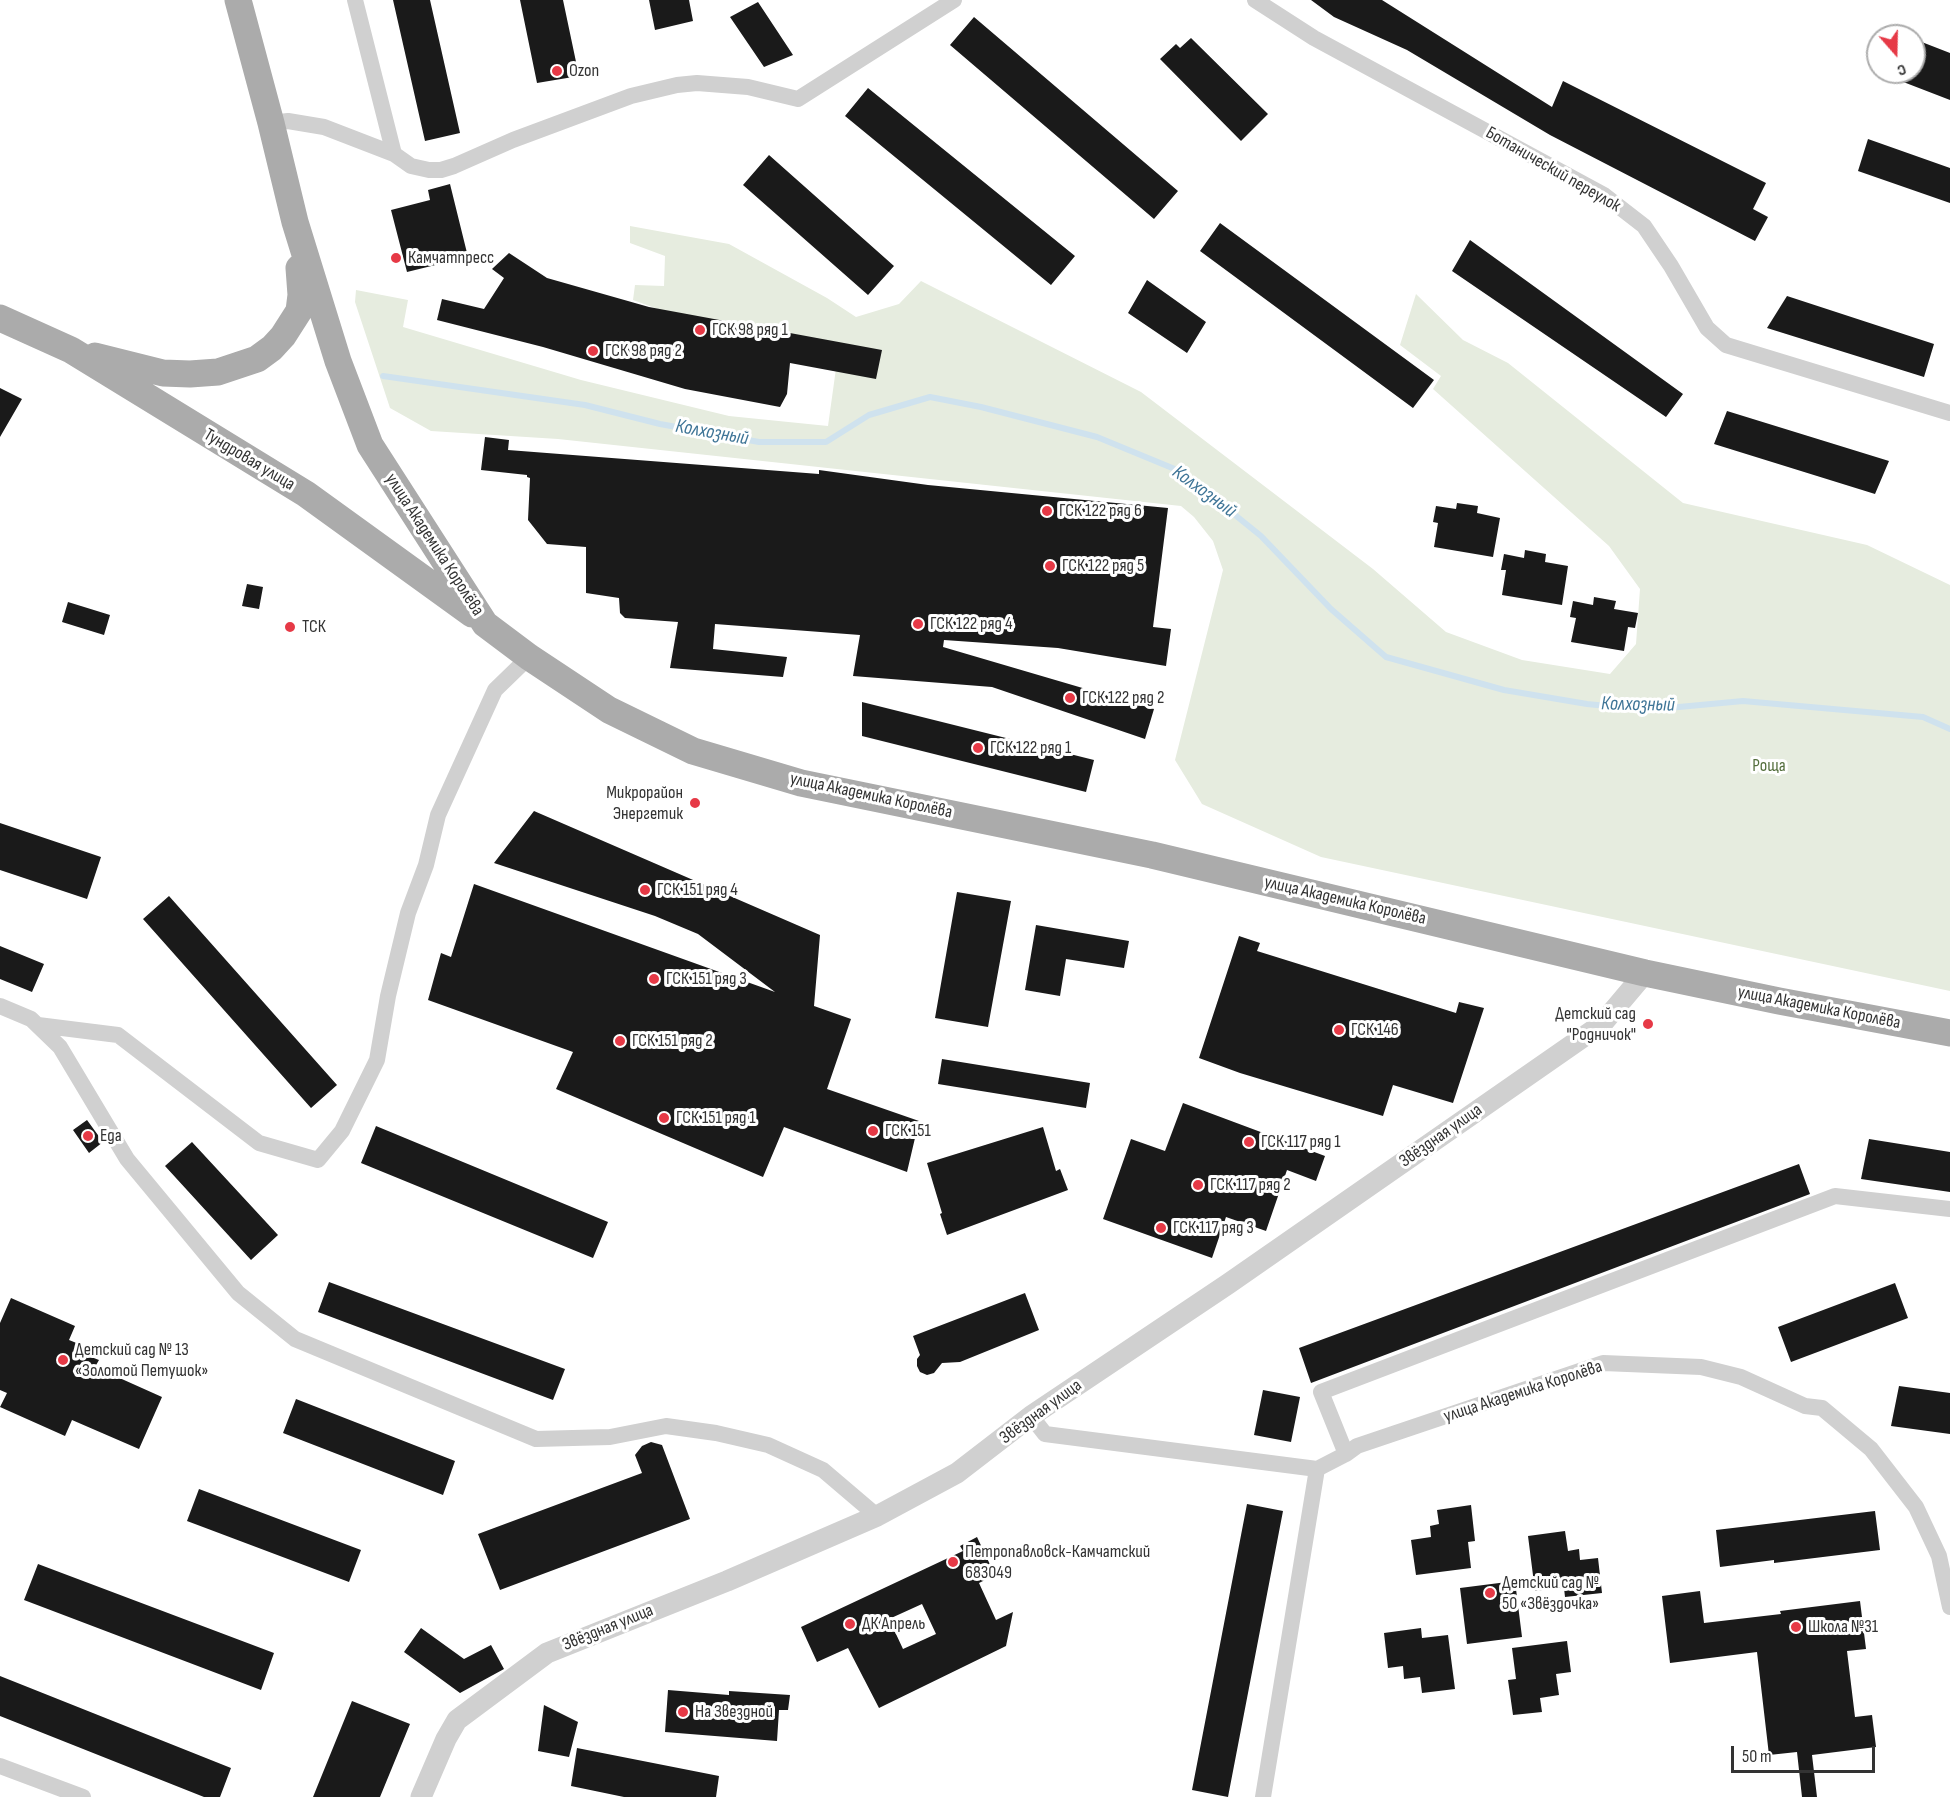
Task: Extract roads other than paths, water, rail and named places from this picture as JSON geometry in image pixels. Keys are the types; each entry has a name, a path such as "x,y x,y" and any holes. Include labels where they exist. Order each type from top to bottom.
{"main road":[{"name":"улица Академика Королёва","path":"237,4 271,123 295,222 338,361 370,445 485,624 529,657 609,710 693,751 801,783 1152,855 1646,973 1950,1033"},
{"path":"71,350 163,373 218,372 257,359 283,336 299,311 302,295 295,222"},
{"name":"Тундровая улица","path":"0,318 71,350 306,494 485,624"}],"street":[{"path":"355,0 394,154"},
{"path":"271,123 288,121 324,127 394,154 419,169 441,170 513,140 631,96 677,85 697,83 748,87 798,99 954,0"},
{"name":"Ботанический переулок","path":"1255,0 1314,38 1604,195 1644,226 1676,274 1707,328 1726,345 1950,413"},
{"path":"38,1025 118,1035 259,1143 318,1160 342,1131 377,1060 388,996 408,913 426,865 438,815 495,690 529,657"},
{"name":"Звёздная улица","path":"421,1797 446,1739 457,1720 547,1653 726,1581 877,1516 957,1473 1031,1416 1228,1284 1602,1024 1646,973"},
{"path":"0,1006 31,1018 60,1047 127,1159 238,1293 295,1339 536,1439 610,1437 666,1426 716,1432 768,1446 823,1470 877,1516"},
{"path":"1346,1454 1321,1392 1835,1197 1950,1209"},
{"name":"улица Академика Королёва","path":"1317,1469 1357,1446 1603,1364 1701,1367 1741,1377 1805,1406 1822,1408 1870,1449 1916,1507 1939,1556 1950,1607"},
{"path":"1031,1416 1045,1434 1317,1469 1263,1797"},
{"path":"0,1766 83,1797"}],"waterway":[{"name":"Колхозный","path":"383,376 585,405 660,424 759,442 826,442 869,415 930,397 981,407 1097,437 1182,472 1261,536 1331,609 1386,657 1504,690 1587,704 1647,710 1743,701 1923,717 1950,729"}],"place":[{"name":"Ozon","path":"557,71"},
{"name":"Камчатпресс","path":"396,258"},
{"name":"ГСК 98 ряд 1","path":"700,330"},
{"name":"ГСК 98 ряд 2","path":"593,351"},
{"name":"ГСК 122 ряд 6","path":"1047,511"},
{"name":"ГСК 122 ряд 5","path":"1050,566"},
{"name":"ГСК 122 ряд 4","path":"918,624"},
{"name":"ТСК","path":"290,627"},
{"name":"ГСК 122 ряд 2","path":"1070,698"},
{"name":"ГСК 122 ряд 1","path":"978,748"},
{"name":"Микрорайон Энергетик","path":"695,803"},
{"name":"ГСК 151 ряд 4","path":"645,890"},
{"name":"ГСК 151 ряд 3","path":"654,979"},
{"name":"Детский сад \"Родничок\"","path":"1648,1024"},
{"name":"ГСК 146","path":"1339,1030"},
{"name":"ГСК 151 ряд 2","path":"620,1041"},
{"name":"ГСК 151 ряд 1","path":"664,1118"},
{"name":"ГСК 151","path":"873,1131"},
{"name":"Еда","path":"88,1136"},
{"name":"ГСК 117 ряд 1","path":"1249,1142"},
{"name":"ГСК 117 ряд 2","path":"1198,1185"},
{"name":"ГСК 117 ряд 3","path":"1161,1228"},
{"name":"Детский сад № 13 «Золотой Петушок»","path":"63,1360"},
{"name":"Петропавловск-Камчатский 683049","path":"953,1562"},
{"name":"Детский сад № 50 «Звёздочка»","path":"1490,1593"},
{"name":"ДК Апрель","path":"850,1624"},
{"name":"Школа №31","path":"1796,1627"},
{"name":"На Звездной","path":"683,1712"}],"park label":[{"name":"Роща","path":"1769,766"}]}
